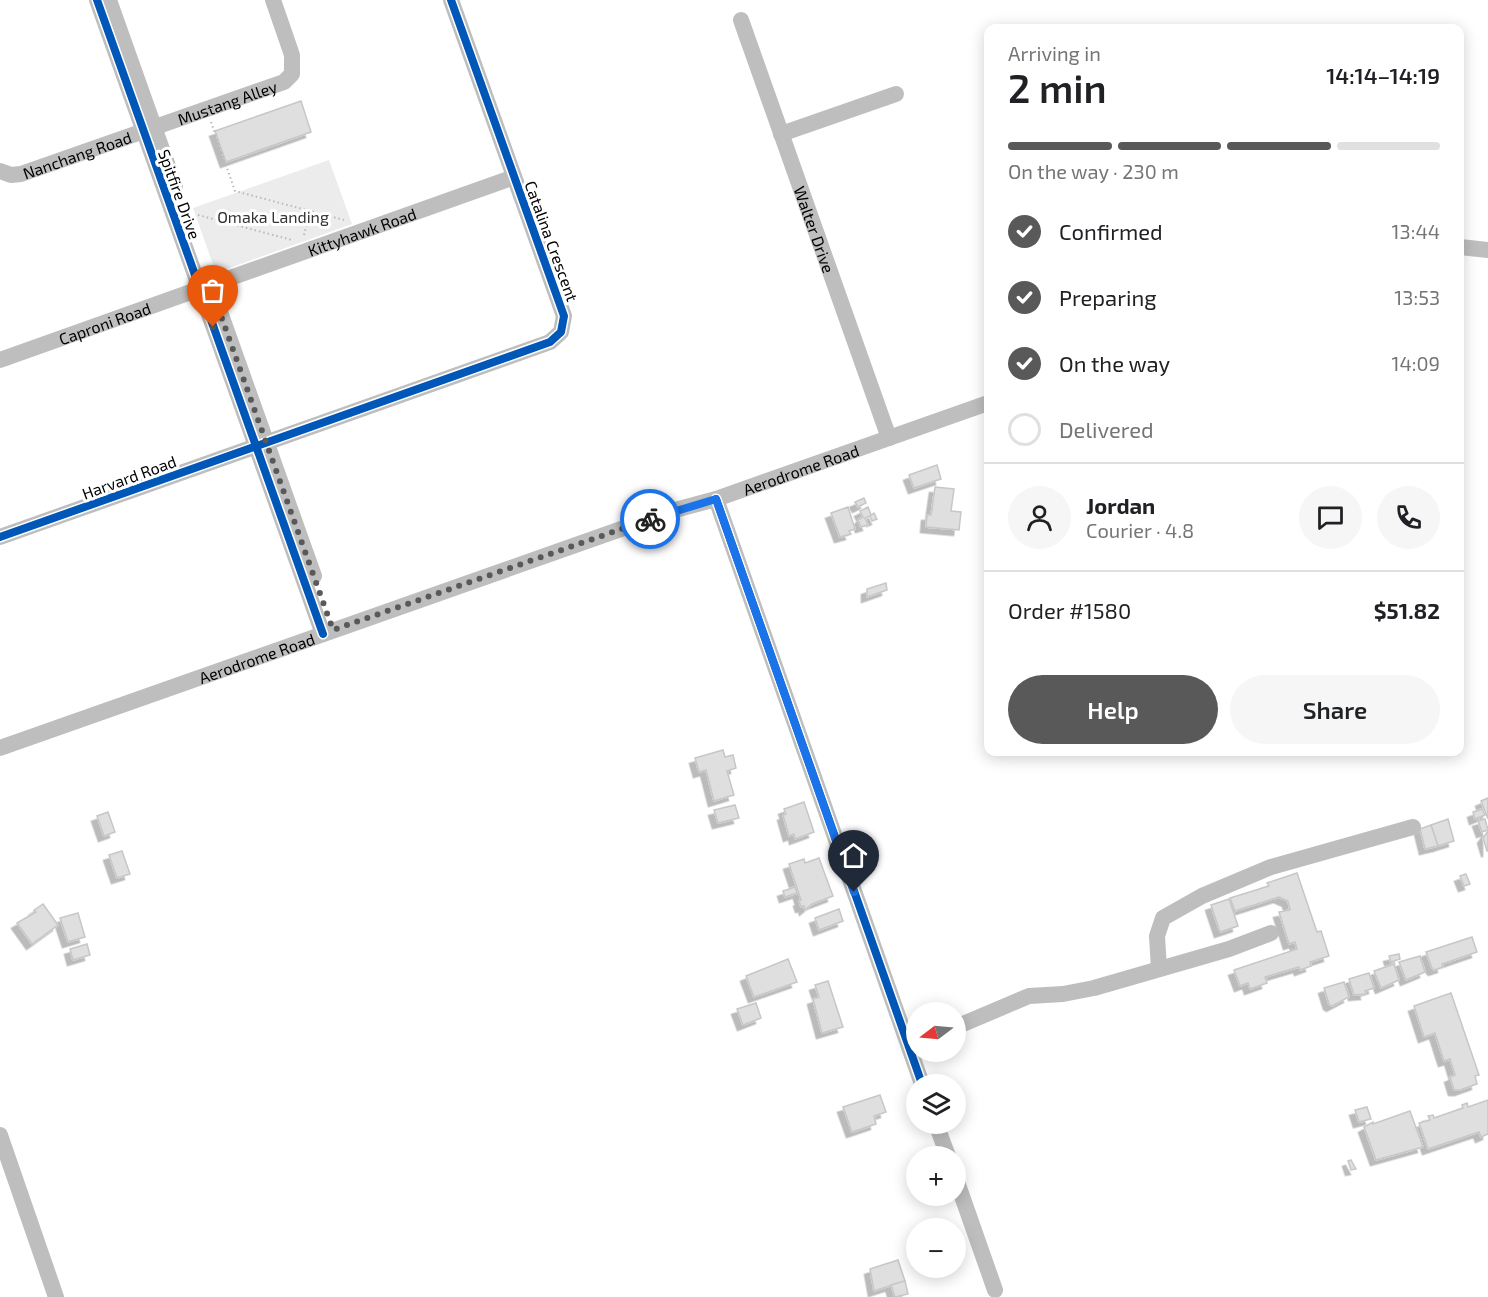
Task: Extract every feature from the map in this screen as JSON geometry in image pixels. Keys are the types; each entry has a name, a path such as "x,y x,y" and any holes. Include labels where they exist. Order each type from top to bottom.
{"street":[{"name":"Spitfire Drive","path":"97,0 149,130 328,632"},
{"name":"Spitfire Drive","path":"109,0 149,130"},
{"name":"Mustang Alley","path":"149,130 267,89 288,79 294,69 292,55 273,0"},
{"name":"Catalina Crescent","path":"262,445 550,342 561,332 564,316 451,0"},
{"name":"Walter Drive","path":"741,20 889,438"},
{"path":"782,134 896,94"},
{"name":"Nanchang Road","path":"0,171 11,175 21,174 149,130"},
{"name":"Kittyhawk Road","path":"205,287 514,177"},
{"path":"1464,247 1488,250"},
{"name":"Caproni Road","path":"0,360 205,287"},
{"name":"Aerodrome Road","path":"0,748 675,510 716,499 984,404"},
{"name":"Harvard Road","path":"0,537 262,445"},
{"path":"716,499 906,1026"},
{"path":"1159,969 1157,936 1163,918 1202,896 1271,867 1413,827"},
{"path":"966,1023 1029,996 1094,988 1228,949 1271,933"},
{"path":"0,1135 56,1297"},
{"path":"965,1206 995,1290"}],"path":[{"path":"209,117 235,191 353,222"},
{"path":"198,215 300,241 310,211"}],"green space":[{"name":"Omaka Landing","path":"329,160 352,224 216,273 193,208"}],"building":[{"path":"301,101 311,132 226,162 215,131"},
{"path":"937,465 941,479 914,488 909,475"},
{"path":"935,487 954,489 951,511 961,512 959,530 926,527 927,515 931,515"},
{"path":"864,498 866,503 858,507 855,502"},
{"path":"848,507 855,529 849,531 851,534 840,537 831,513"},
{"path":"868,507 871,515 874,513 877,519 872,521 870,516 865,518 868,525 861,527 858,520 863,517 860,511"},
{"path":"886,583 887,590 867,597 867,589"},
{"path":"723,750 725,757 733,755 736,768 727,771 734,795 714,801 706,770 699,772 695,758"},
{"path":"1488,798 1488,819 1481,801"},
{"path":"804,802 814,832 795,839 794,834 789,836 783,815 786,814 784,809"},
{"path":"735,805 739,818 718,823 714,810"},
{"path":"1482,809 1485,815 1475,819 1473,812"},
{"path":"108,812 115,832 104,836 97,816"},
{"path":"1448,819 1454,841 1438,846 1431,825"},
{"path":"1485,819 1488,830 1482,832 1478,821"},
{"path":"1431,825 1438,846 1425,849 1420,829"},
{"path":"1488,831 1488,851 1487,851 1483,838"},
{"path":"122,851 130,874 117,878 109,855"},
{"path":"819,858 833,896 812,904 805,910 804,906 801,907 799,901 801,900 789,864 804,859 805,863"},
{"path":"1297,873 1317,932 1321,931 1329,956 1310,962 1311,966 1300,970 1299,967 1265,977 1267,983 1250,989 1248,983 1240,986 1234,970 1297,949 1295,942 1289,944 1279,912 1290,910 1288,901 1279,897 1235,911 1230,898 1269,886 1267,883"},
{"path":"1466,874 1470,884 1464,886 1460,876"},
{"path":"795,887 797,893 785,897 783,891"},
{"path":"1229,899 1238,926 1220,932 1211,905"},
{"path":"43,904 58,925 32,944 17,923 36,912 34,910"},
{"path":"839,909 843,921 819,930 815,918"},
{"path":"78,913 85,937 68,942 60,918"},
{"path":"1472,937 1477,952 1442,964 1443,967 1434,970 1432,968 1426,952"},
{"path":"87,944 90,955 73,960 70,949"},
{"path":"1399,954 1400,959 1391,962 1389,956"},
{"path":"1420,956 1425,972 1406,980 1399,962"},
{"path":"788,959 797,982 754,997 746,976"},
{"path":"1394,964 1399,980 1381,988 1374,971"},
{"path":"1369,973 1374,988 1365,991 1366,994 1354,995 1349,979"},
{"path":"828,981 843,1027 822,1033 813,999 819,997 815,985"},
{"path":"1344,982 1349,997 1332,1006 1329,1004 1324,988"},
{"path":"1451,993 1479,1075 1475,1076 1477,1084 1460,1090 1454,1090 1450,1077 1455,1075 1450,1059 1444,1061 1435,1033 1424,1037 1414,1006"},
{"path":"756,1003 761,1018 743,1025 737,1009"},
{"path":"880,1095 886,1112 874,1116 876,1124 852,1132 843,1107"},
{"path":"1488,1100 1488,1134 1481,1137 1479,1132 1428,1149 1419,1123 1430,1120 1428,1116 1433,1115 1434,1118 1463,1108 1462,1105 1467,1103 1468,1107"},
{"path":"1367,1107 1371,1119 1359,1122 1355,1110"},
{"path":"1410,1111 1423,1147 1376,1160 1364,1127"},
{"path":"1351,1160 1356,1169 1351,1170 1348,1161"},
{"path":"898,1260 905,1281 874,1291 870,1269"},
{"path":"905,1281 908,1294 895,1297 891,1285"}],"cycle path":[{"path":"97,0 323,634"},
{"path":"0,537 550,342 561,332 564,316 451,0"},
{"path":"716,499 918,1074"}],"way so far":[{"path":"213,327 200,289 210,285 268,442 333,630 650,519"}],"route":[{"path":"650,519 716,499 854,892"}]}
